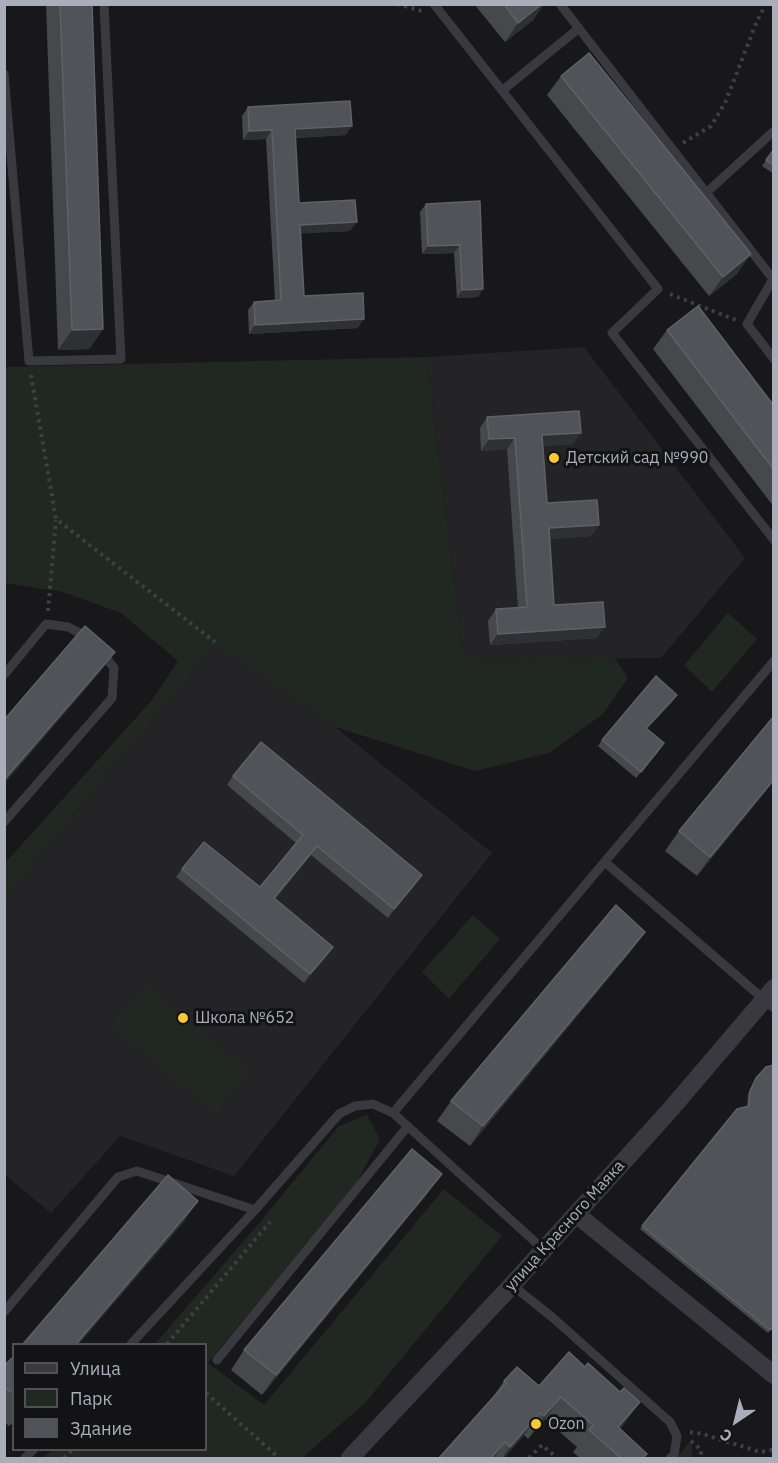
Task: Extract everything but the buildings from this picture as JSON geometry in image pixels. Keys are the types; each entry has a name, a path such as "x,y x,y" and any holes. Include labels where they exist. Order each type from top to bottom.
{"street":[{"name":"улица Красного Маяка","path":"350,1458 512,1285 770,998"},
{"path":"576,1214 774,1375"}],"lane":[{"path":"4,74 29,361 121,359 104,4"},
{"path":"434,4 658,290 612,333 774,540"},
{"path":"560,4 773,279 747,324 774,359"},
{"path":"503,90 579,28"},
{"path":"706,193 774,131"},
{"path":"4,675 46,624 68,627 91,638 114,668 112,698 4,822"},
{"path":"393,1113 774,662"},
{"path":"606,863 770,998"},
{"path":"132,1343 255,1210 339,1114 355,1106 373,1104 393,1113 543,1249"},
{"path":"217,1360 408,1126"},
{"path":"4,1312 118,1177 137,1171 255,1210"},
{"path":"512,1285 552,1317 670,1422 677,1436 674,1455 670,1458"}],"path":[{"path":"672,149 711,126 725,103 757,21 766,4"},
{"path":"658,290 747,324"},
{"path":"29,361 56,519 46,624"},
{"path":"56,519 215,642"},
{"path":"168,1343 270,1222"},
{"path":"207,1394 278,1457"},
{"path":"677,1436 689,1432 696,1433 760,1452 773,1450"},
{"path":"691,1442 701,1450 701,1458"},
{"path":"529,1458 542,1445 557,1458"}],"shaded area":[{"name":"Детский сад №990","path":"584,347 745,558 661,658 464,660 427,357"},
{"name":"Школа №652","path":"215,642 335,727 492,853 234,1176 120,1136 51,1213 5,1175 5,899"}],"green space":[{"path":"427,357 464,660 615,658 628,678 603,714 549,753 475,771 335,727 215,643 5,899 5,863 152,700 178,661 121,613 63,592 5,583 5,367"},
{"path":"728,613 757,639 712,692 684,665"},
{"path":"473,915 500,939 449,999 422,972"},
{"path":"145,985 249,1071 216,1113 112,1026"},
{"path":"367,1115 380,1139 356,1184 208,1363 264,1405 444,1189 502,1236 365,1403 302,1458 43,1458 51,1451 207,1451 207,1343 156,1343 339,1126"},
{"path":"691,1441 693,1458 676,1458"}],"place":[{"name":"Детский сад №990","path":"554,458"},
{"name":"Школа №652","path":"183,1018"},
{"name":"Ozon","path":"536,1424"}]}
